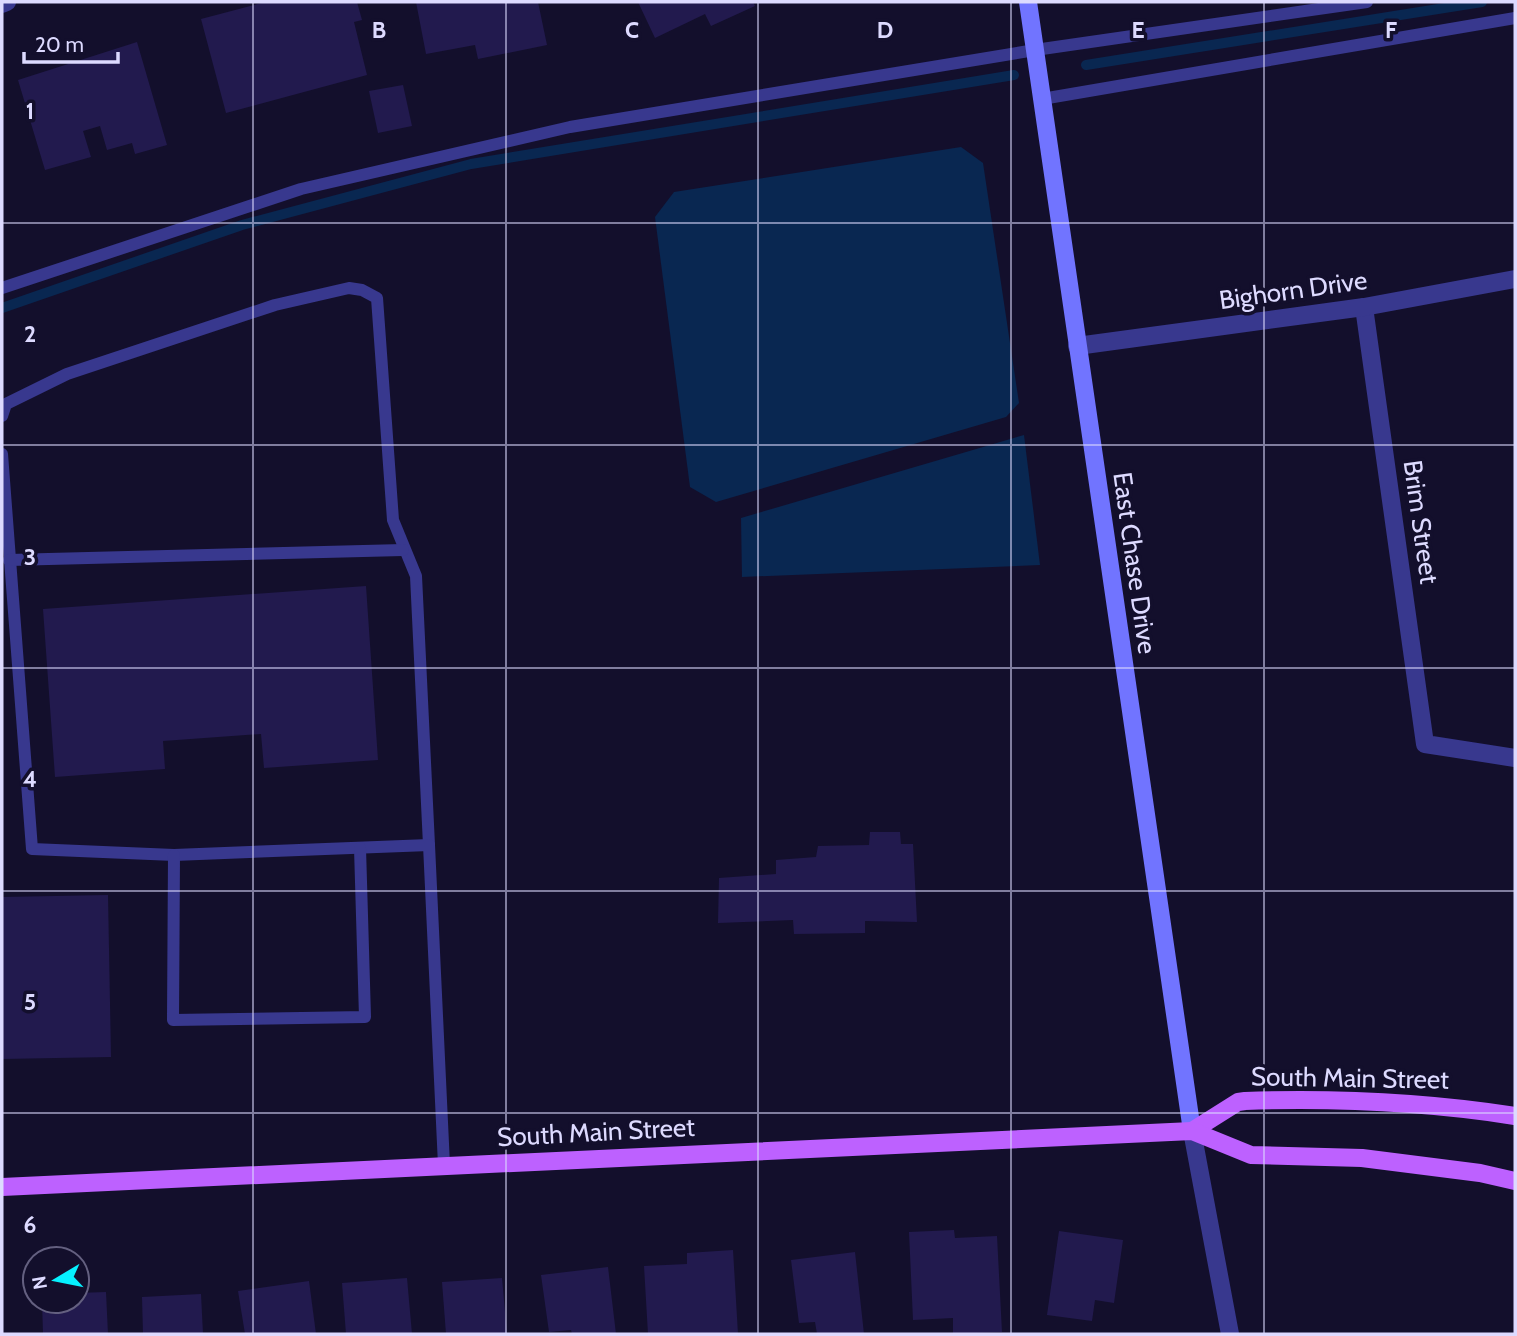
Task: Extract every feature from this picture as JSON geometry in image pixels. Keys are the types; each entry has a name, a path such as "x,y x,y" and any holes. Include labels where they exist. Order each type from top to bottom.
{"main road":[{"name":"South Main Street","path":"1192,1131 1238,1101 1325,1098 1459,1107 1515,1116"},
{"name":"South Main Street","path":"2,1187 1192,1131 1251,1155 1362,1158 1480,1173 1515,1181"}],"street":[{"path":"2,4 7,2"},
{"name":"East Chase Drive","path":"1028,2 1192,1131"},
{"name":"Bighorn Drive","path":"1077,346 1364,307 1515,279"},
{"name":"Brim Street","path":"1364,307 1425,744 1515,758"},
{"path":"1192,1131 1230,1334"}],"lane":[{"path":"2,288 301,189 570,127 1035,50 1367,2"},
{"path":"1042,99 1515,18"},
{"path":"2,416 5,404 67,374 275,305 349,288 362,290 377,298 393,520 403,550 416,576 444,1165"},
{"path":"2,454 32,849 174,855 429,845"},
{"path":"9,560 403,550"},
{"path":"174,855 173,1020 365,1017 360,848"}],"water":[{"path":"961,147 983,163 1019,403 1006,417 716,502 690,487 655,217 674,192"},
{"path":"1024,435 1040,565 742,577 741,518"}],"building":[{"path":"265,2 357,2 362,20 354,22 367,75 226,113 201,19"},
{"path":"416,2 538,2 547,45 478,59 475,45 426,54"},
{"path":"638,2 753,2 755,6 711,26 705,14 655,38"},
{"path":"137,42 167,145 135,154 132,143 107,150 100,126 83,131 91,157 45,170 18,80"},
{"path":"403,85 412,126 378,133 369,91"},
{"path":"366,586 378,760 264,768 261,734 163,741 165,769 55,777 43,609"},
{"path":"870,832 900,832 901,844 913,844 917,922 865,921 865,933 794,934 793,920 718,923 719,878 776,874 776,860 816,857 818,846 869,845"},
{"path":"108,895 111,1057 2,1059 2,897"},
{"path":"954,1230 955,1238 997,1236 1002,1332 953,1334 953,1318 913,1320 909,1232"},
{"path":"1059,1231 1123,1240 1114,1303 1095,1300 1092,1321 1047,1315"},
{"path":"733,1250 738,1334 648,1334 644,1266 687,1264 687,1253"},
{"path":"855,1252 864,1334 817,1334 815,1322 799,1323 791,1260"},
{"path":"608,1267 616,1334 572,1334 571,1330 549,1332 541,1275"},
{"path":"407,1278 412,1334 346,1334 342,1283"},
{"path":"502,1278 507,1334 446,1334 442,1282"},
{"path":"309,1281 316,1334 245,1334 238,1291"},
{"path":"106,1292 108,1334 43,1334 42,1315 91,1315 91,1293"},
{"path":"201,1294 203,1334 143,1334 142,1297"}],"waterway":[{"path":"1086,65 1482,2"},
{"path":"2,308 242,225 471,164 1014,75"}]}
